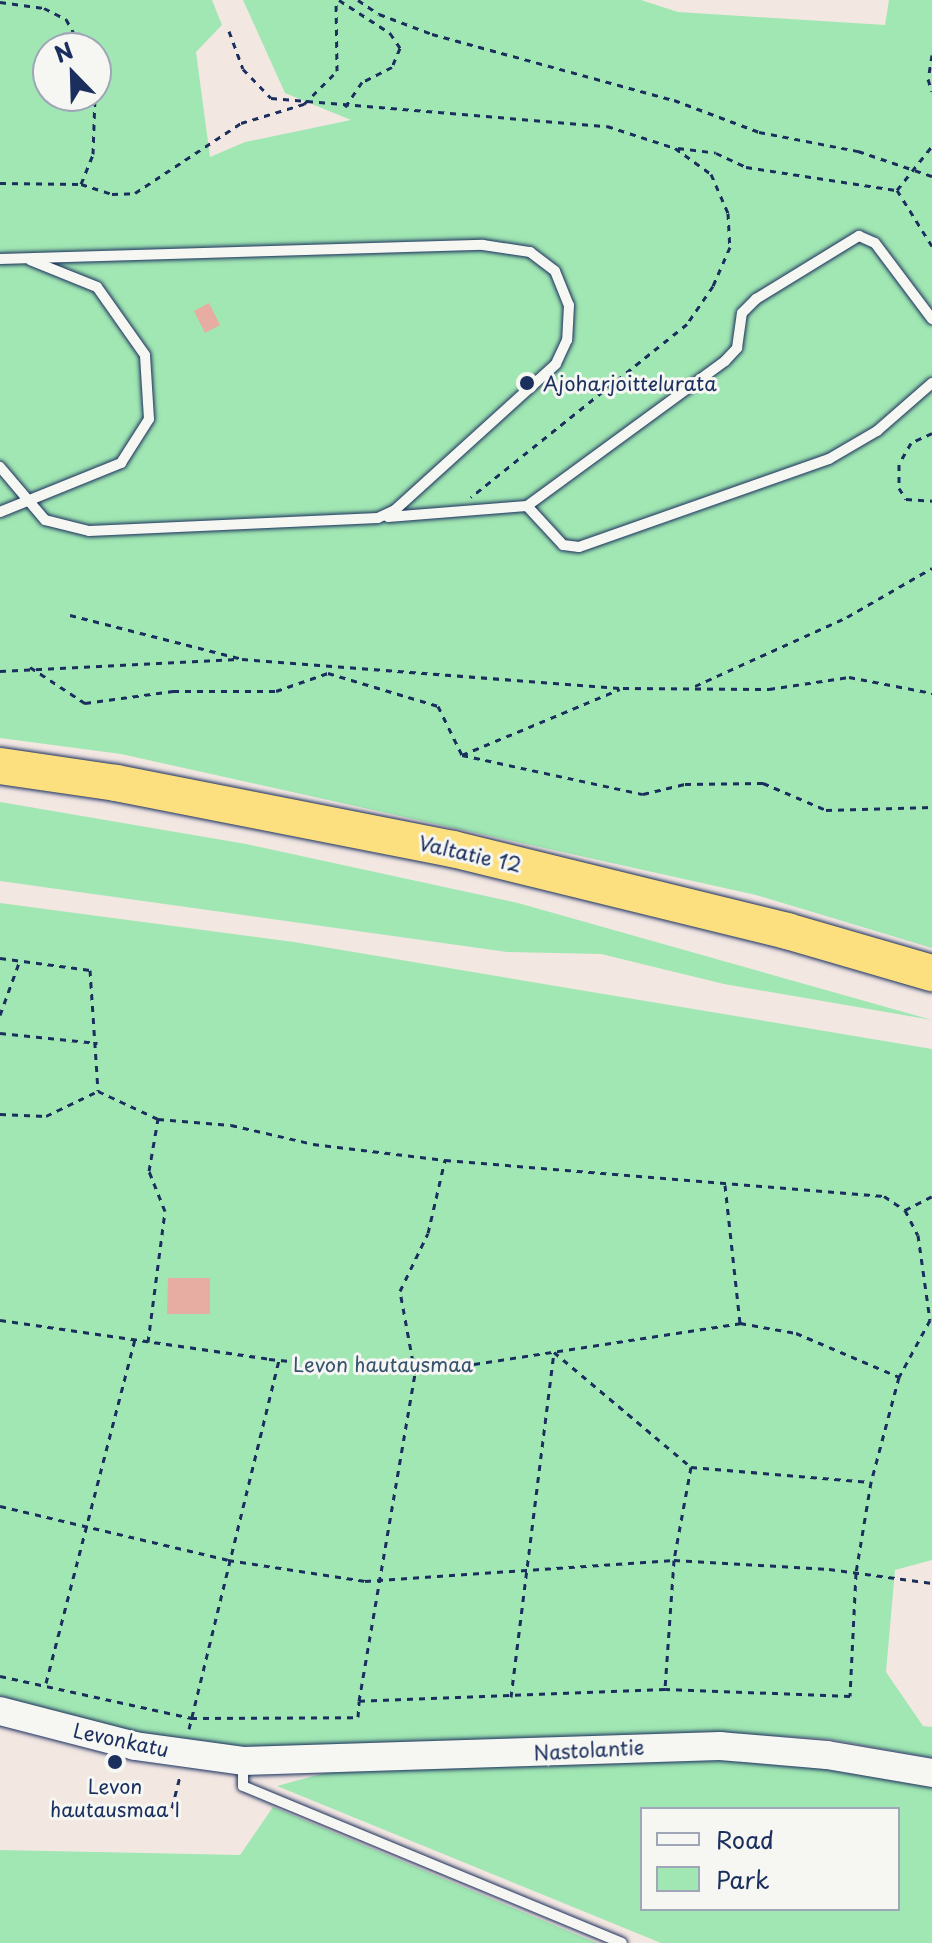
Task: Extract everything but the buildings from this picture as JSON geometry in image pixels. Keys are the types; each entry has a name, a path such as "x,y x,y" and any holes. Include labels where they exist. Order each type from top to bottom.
{"highway":[{"name":"Valtatie 12","path":"0,766 116,783 453,849 773,928 932,973"}],"main road":[{"name":"Levonkatu","path":"0,1711 186,1754 243,1761"},
{"name":"Nastolantie","path":"243,1761 720,1746 827,1755 932,1773"}],"lane":[{"path":"0,467 45,520 89,531 378,518 527,506 725,361 737,348 742,313 839,244 859,236 875,243 932,319"},
{"path":"0,259 483,245 530,252 555,271 569,305 567,340 556,364 395,510 378,518"},
{"path":"0,512 31,504 121,463 149,419 145,355 97,287 25,258"},
{"path":"527,506 563,545 579,547 829,459 877,431 932,383"},
{"path":"243,1761 243,1786 622,1943"}],"path":[{"path":"0,183 81,184 112,194 135,193 241,123 304,104 337,71 337,0"},
{"path":"337,0 390,33 400,48 392,67 362,82 345,107"},
{"path":"358,0 379,14 432,34 674,100 759,132 917,168 932,176"},
{"path":"0,2 44,8 66,19 73,32"},
{"path":"229,31 243,69 271,98 304,104 607,126 675,148 716,153 746,167 897,190 932,246"},
{"path":"932,55 928,79 932,91"},
{"path":"81,184 93,154 94,112"},
{"path":"897,190 932,146"},
{"path":"452,512 687,324 713,286 730,247 728,213 711,174 675,148"},
{"path":"932,433 911,443 899,464 899,488 906,499 932,501"},
{"path":"695,686 847,617 932,568"},
{"path":"70,615 242,659"},
{"path":"0,671 30,667 242,659 623,688 695,686 769,689 849,677 932,693"},
{"path":"30,667 85,703 173,691 276,691 328,673 438,706 462,755"},
{"path":"462,755 623,688"},
{"path":"462,755 643,794 685,784 763,783 826,810 932,807"},
{"path":"0,958 90,970 98,1091"},
{"path":"0,1015 20,960"},
{"path":"0,1033 97,1043"},
{"path":"0,1114 46,1116 98,1091"},
{"path":"98,1091 158,1119 231,1125 313,1144 445,1160 884,1196 905,1210 918,1235 930,1320 899,1377 871,1482 856,1573 850,1696 665,1689 359,1701"},
{"path":"148,1342 165,1211 149,1171 158,1119"},
{"path":"0,1676 46,1683 191,1718 358,1717 377,1580 415,1373 400,1291 428,1233 445,1160"},
{"path":"725,1185 740,1323"},
{"path":"905,1210 932,1196"},
{"path":"0,1320 279,1360 415,1373 740,1323 796,1333 899,1377"},
{"path":"46,1683 135,1340"},
{"path":"554,1352 691,1467 871,1482"},
{"path":"511,1697 522,1572 554,1352"},
{"path":"172,1808 228,1560 279,1360"},
{"path":"665,1689 674,1560 691,1467"},
{"path":"0,1506 228,1560 377,1580 674,1560 856,1573 932,1583"}],"green space":[{"path":"0,0 212,0 222,25 196,52 210,157 245,142 351,120 285,93 243,0 641,0 678,12 885,25 889,0 932,0 932,948 756,895 121,754 0,738"},
{"path":"0,802 246,844 518,903 932,1020 724,984 601,954 507,952 0,881"},
{"name":"Levon hautausmaa","path":"0,903 294,942 932,1049 932,1560 895,1570 886,1672 923,1726 932,1727 932,1758 828,1739 721,1733 246,1748 143,1735 0,1696"},
{"path":"719,1757 823,1765 932,1785 932,1943 661,1943 277,1786 336,1770"},
{"path":"273,1807 597,1943 0,1943 0,1850 240,1855"}],"place":[{"name":"Ajoharjoittelurata","path":"527,383"},
{"name":"Levon hautausmaa I","path":"115,1762"}]}
